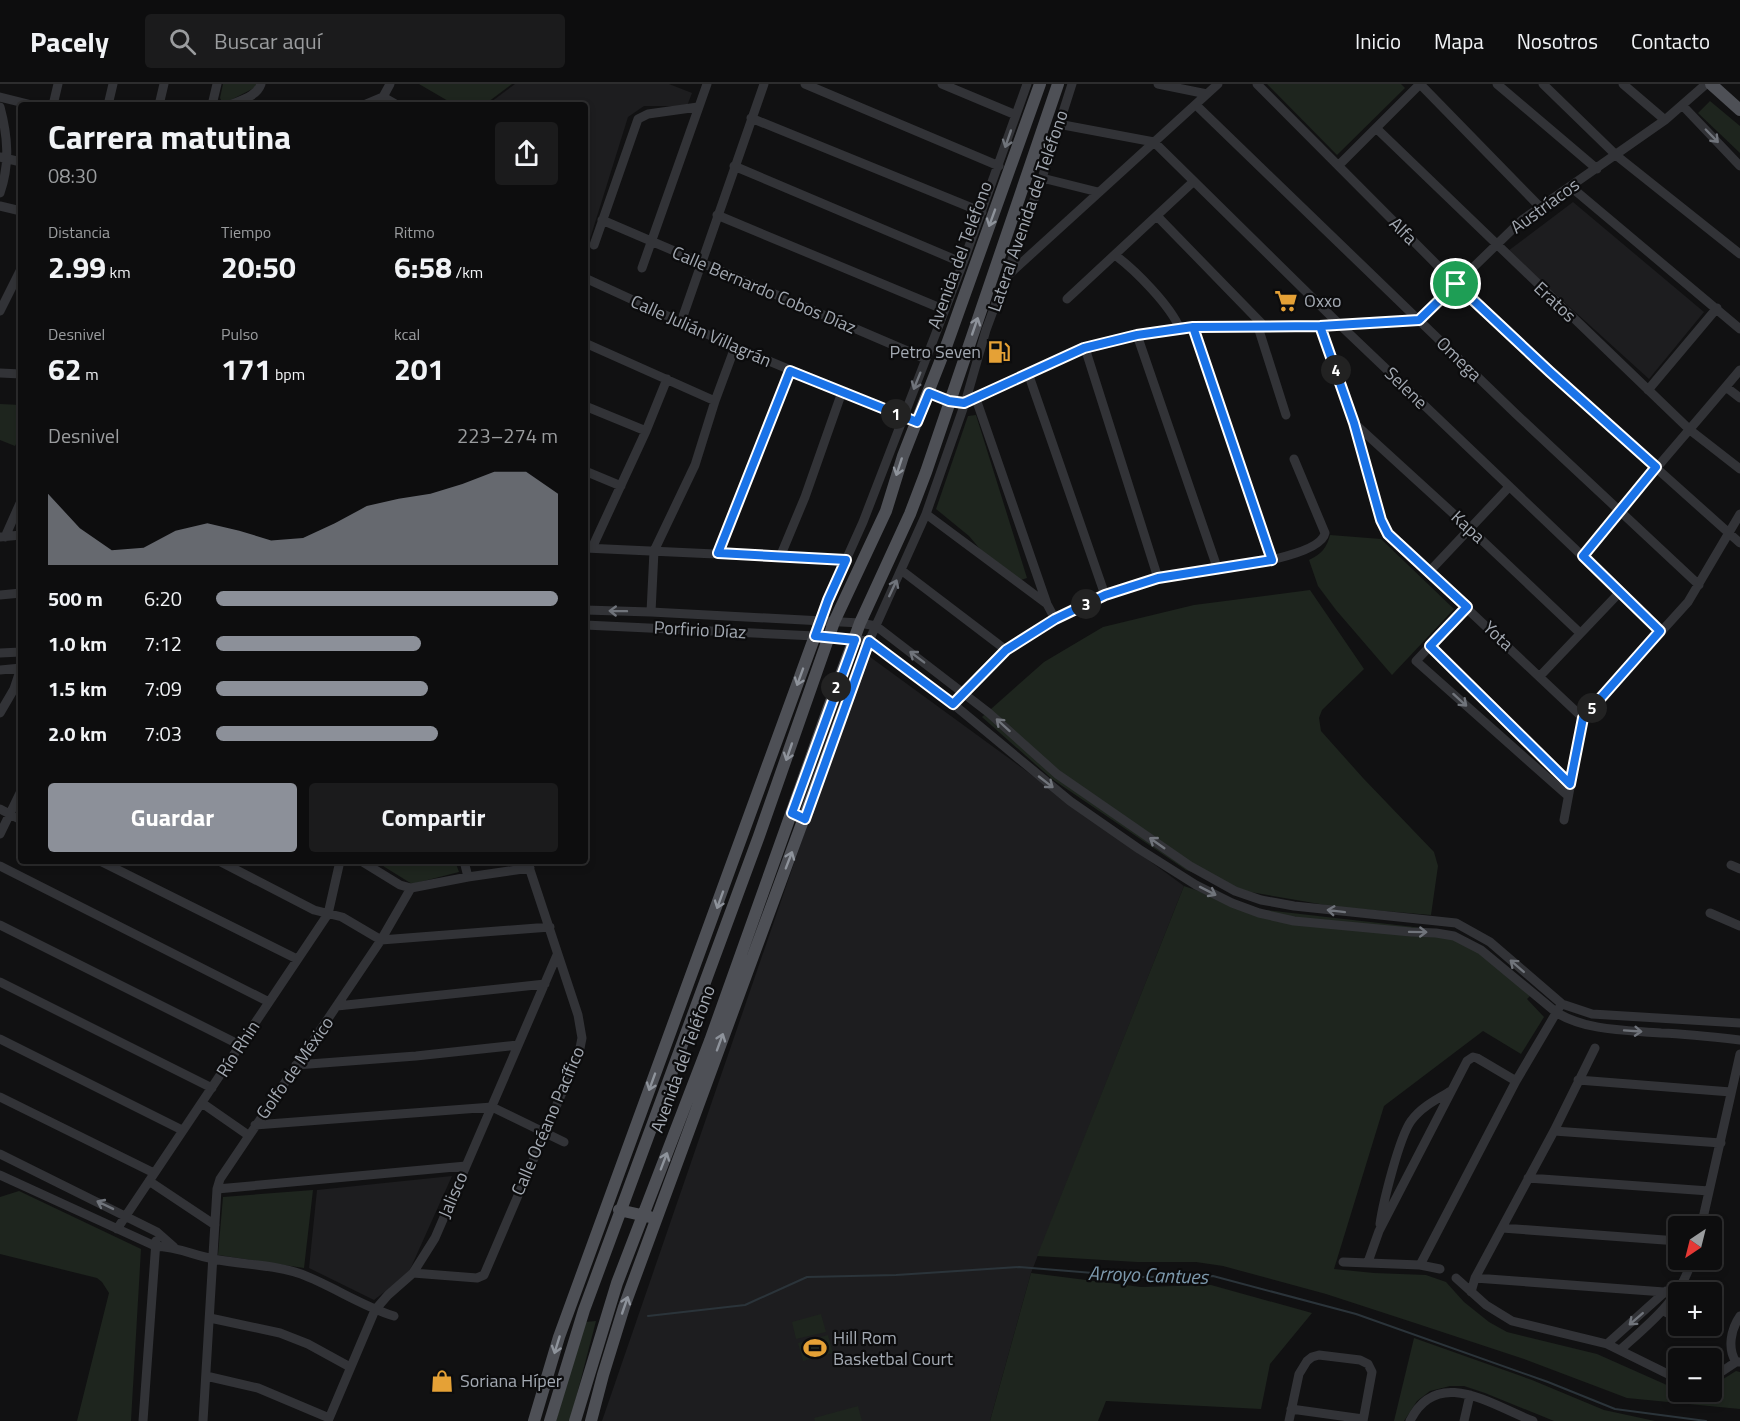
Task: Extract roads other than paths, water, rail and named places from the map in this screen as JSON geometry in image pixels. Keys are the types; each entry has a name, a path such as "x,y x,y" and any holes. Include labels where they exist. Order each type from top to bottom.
{"main road":[{"name":"Avenida del Teléfono","path":"619,1210 748,866 834,622 878,529 929,393 977,244 1040,84"},
{"name":"Avenida del Teléfono","path":"575,1421 605,1317 710,1041 860,623 910,514 1058,84"},
{"path":"1711,84 1740,110"},
{"path":"534,1421 570,1307 820,622"},
{"path":"591,1421 624,1307 869,641"},
{"path":"792,813 805,819"},
{"path":"734,861 748,866"},
{"path":"550,1421 584,1310 619,1210 657,1218"},
{"path":"579,1283 592,1289"},
{"path":"570,1307 605,1317"}],"street":[{"path":"54,102 58,84"},
{"path":"109,102 113,84"},
{"path":"160,102 164,84"},
{"path":"213,102 217,84"},
{"path":"371,102 383,97 390,84"},
{"path":"642,268 707,84"},
{"path":"681,322 764,84"},
{"path":"805,84 999,166"},
{"path":"942,84 1016,115"},
{"path":"820,622 863,522 963,264 977,244 982,212 1027,84"},
{"name":"Lateral Avenida del Teléfono","path":"869,641 926,514 1072,84"},
{"path":"1158,84 1207,94"},
{"path":"1004,279 1218,84"},
{"name":"Alfa","path":"1257,84 1456,284 1740,543"},
{"path":"1339,165 1420,84 1540,207"},
{"path":"1497,84 1597,169"},
{"path":"1543,84 1617,156 1740,254"},
{"path":"1623,84 1665,120"},
{"name":"Austríacos","path":"1419,320 1495,245 1540,207 1617,156 1683,106 1706,84"},
{"path":"235,102 260,88"},
{"path":"0,97 20,102"},
{"path":"383,97 392,102"},
{"name":"Omega","path":"1196,105 1699,585"},
{"path":"1683,106 1740,166"},
{"path":"0,107 7,132 0,193"},
{"path":"594,245 638,119 648,114 698,107"},
{"path":"751,118 982,212"},
{"path":"1058,124 1154,142"},
{"name":"Eratos","path":"1376,128 1495,245 1690,430 1740,470"},
{"name":"Selene","path":"1154,142 1339,324 1660,631"},
{"path":"734,166 963,264"},
{"path":"1041,178 1098,192"},
{"path":"1067,299 1194,181"},
{"path":"1571,187 1740,329"},
{"path":"0,206 18,210"},
{"path":"717,216 945,310"},
{"path":"1156,216 1261,327 1286,415"},
{"name":"Calle Bernardo Cobos Díaz","path":"602,220 926,359"},
{"path":"1115,255 1130,267 1176,317 1180,329"},
{"path":"0,311 18,275"},
{"name":"Calle Julián Villagrán","path":"588,279 790,371 917,422"},
{"path":"1648,390 1716,308"},
{"path":"929,393 949,401 964,403 1084,348 1137,335 1193,327 1320,326 1419,320"},
{"name":"Yota","path":"1320,326 1354,423 1381,520 1393,541 1467,607 1583,718"},
{"path":"1193,327 1272,560"},
{"path":"1137,335 1218,570"},
{"path":"588,344 715,401"},
{"path":"651,612 654,551 695,465 735,347"},
{"path":"1084,348 1158,578"},
{"path":"1583,556 1740,370"},
{"path":"718,553 790,371"},
{"path":"0,373 18,374"},
{"path":"1028,373 1105,595"},
{"path":"667,379 621,486 589,548 846,560"},
{"path":"1726,387 1740,398"},
{"path":"780,557 805,497 842,392"},
{"path":"976,399 1047,604 1055,619"},
{"path":"588,407 646,431"},
{"name":"Kapa","path":"1354,423 1580,633"},
{"path":"953,704 1006,650 1055,619 1105,595 1158,578 1272,560 1314,546 1322,541 1325,533 1294,459"},
{"path":"588,472 621,486"},
{"path":"1428,573 1509,487"},
{"path":"2,537 18,507"},
{"path":"926,514 1047,604"},
{"path":"1564,820 1583,718 1660,631 1678,615 1699,585 1740,514"},
{"path":"2,537 18,536"},
{"path":"901,570 1006,650"},
{"path":"1540,676 1620,592"},
{"path":"0,595 18,593"},
{"path":"1467,607 1416,661 1568,796"},
{"path":"588,610 860,623 876,626 964,693 1057,774 1215,882 1261,900 1294,906 1456,923 1490,942 1562,1004 1592,1014 1740,1023"},
{"name":"Porfirio Díaz","path":"588,625 815,636 869,641"},
{"path":"869,641 953,704 1062,795 1139,849 1196,885 1241,906 1294,921 1454,936 1481,950 1568,1020 1609,1029 1740,1040"},
{"path":"1430,646 1570,784"},
{"path":"0,653 18,652"},
{"path":"0,669 18,668"},
{"path":"0,713 18,677"},
{"path":"0,834 18,797"},
{"path":"0,809 18,818"},
{"path":"106,864 297,959"},
{"path":"225,864 314,910 342,917 381,940 550,927"},
{"name":"Río Rhin","path":"117,1229 328,914 339,864"},
{"path":"366,864 400,885 411,888 528,865"},
{"path":"465,864 468,876"},
{"name":"Calle Océano Pacífico","path":"413,1273 477,1278 484,1275 543,1132 579,1053 582,1038 578,1015 528,865"},
{"path":"0,866 269,1002"},
{"name":"Golfo de México","path":"203,1421 217,1189 226,1169 338,1006 381,940 411,888"},
{"path":"1710,913 1740,926"},
{"path":"0,925 240,1045"},
{"name":"Jalisco","path":"329,1419 375,1310 413,1273 427,1255 557,955"},
{"path":"0,982 212,1088"},
{"path":"338,1006 545,984"},
{"path":"1420,1265 1516,1081 1562,1004"},
{"path":"1609,1029 1606,1022 1612,1016"},
{"path":"0,1039 182,1130"},
{"path":"296,1065 416,1056 518,1045"},
{"path":"1471,1292 1475,1278 1554,1131 1595,1048"},
{"path":"1703,1216 1740,1054"},
{"path":"1368,1262 1379,1231 1467,1061 1473,1058 1516,1081"},
{"path":"1578,1080 1731,1092"},
{"path":"1379,1231 1384,1200 1406,1129 1421,1110 1452,1090"},
{"path":"0,1097 151,1177 215,1225"},
{"path":"202,1103 248,1135"},
{"path":"255,1125 492,1107 564,1142"},
{"path":"1554,1131 1721,1143"},
{"path":"0,1155 126,1215 157,1232 174,1247"},
{"path":"217,1189 466,1166"},
{"path":"0,1175 155,1246 174,1247 213,1259 298,1273 375,1310 394,1316"},
{"path":"1528,1178 1708,1191"},
{"path":"0,1185 13,1182"},
{"path":"1502,1228 1668,1240"},
{"path":"143,1421 157,1232"},
{"path":"1343,1262 1420,1265 1440,1269"},
{"path":"1456,1278 1486,1305 1512,1321 1607,1344 1668,1374"},
{"path":"1475,1278 1668,1293"},
{"path":"1607,1344 1668,1290"},
{"path":"1620,1350 1668,1306"},
{"path":"1664,1311 1668,1313"},
{"path":"1722,1372 1738,1362 1730,1348 1731,1338 1740,1316"},
{"path":"210,1318 280,1333 308,1344 350,1367"},
{"path":"1288,1421 1297,1381 1307,1361 1319,1355 1360,1360 1371,1367 1363,1420 1291,1409"},
{"path":"206,1376 258,1388 329,1419"},
{"path":"1410,1421 1423,1402 1430,1397 1451,1391 1470,1395 1519,1418 1533,1421"},
{"path":"1464,1421 1470,1395"}],"waterway":[{"name":"Arroyo Cantues","path":"648,1316 745,1305 807,1277 896,1275 1019,1267 1143,1277 1213,1276 1356,1314 1548,1382 1615,1409 1706,1421"}],"place":[{"name":"Oxxo","path":"1286,301"},
{"name":"Petro Seven","path":"999,352"},
{"name":"Hill Rom Basketbal Court","path":"815,1348"},
{"name":"Soriana Híper","path":"442,1381"}]}
